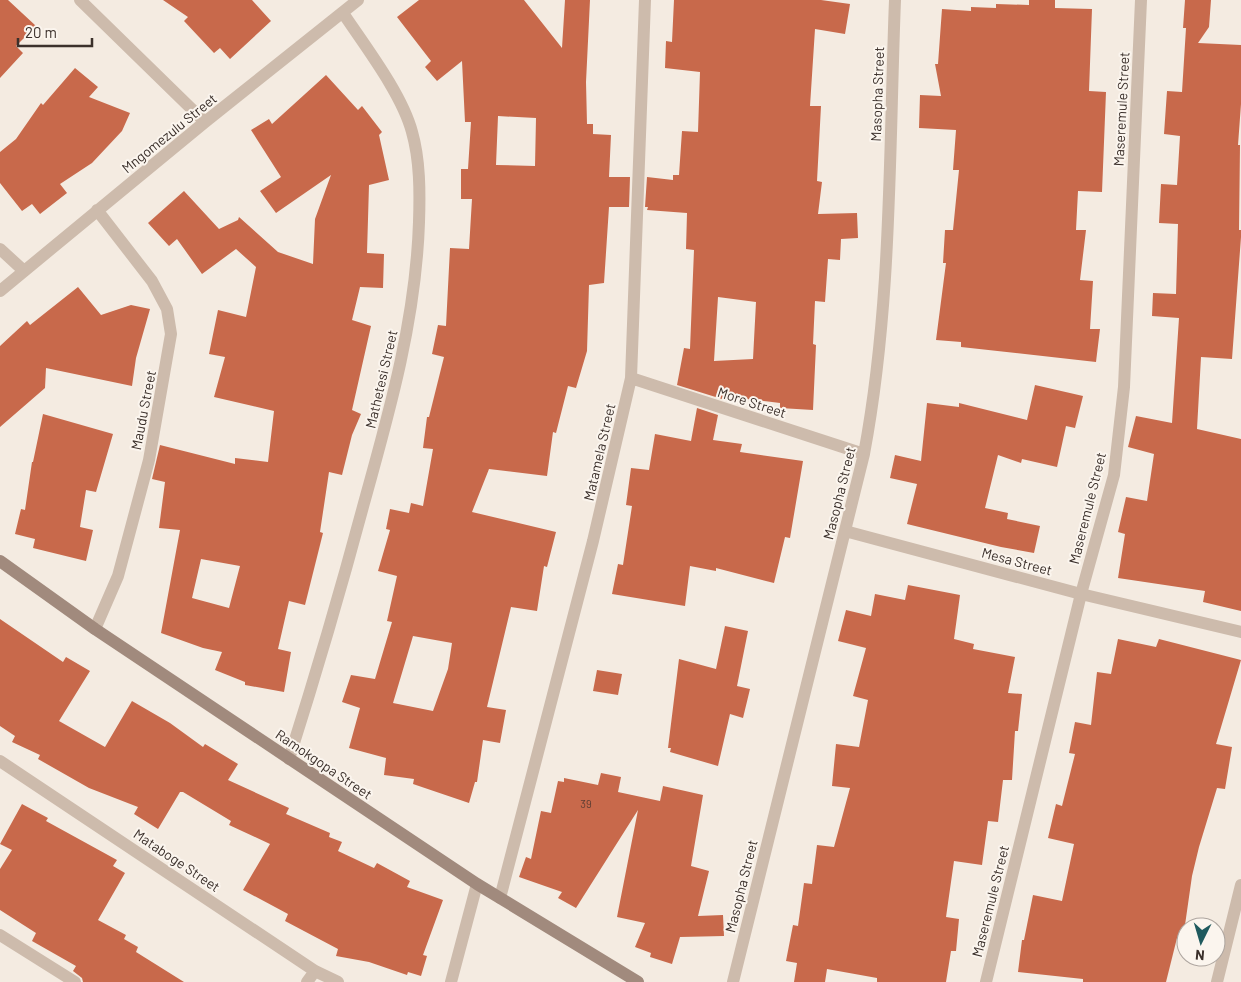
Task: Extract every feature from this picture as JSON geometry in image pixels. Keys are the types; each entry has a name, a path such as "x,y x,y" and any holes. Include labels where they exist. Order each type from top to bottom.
{"street":[{"path":"80,0 206,122"},
{"name":"Mngomezulu Street","path":"0,291 23,270 358,0"},
{"name":"Matamela Street","path":"500,898 593,541 631,378 645,0"},
{"name":"Masopha Street","path":"733,982 864,454 875,396 883,302 895,0"},
{"name":"Maseremule Street","path":"986,982 1081,594 1114,475 1121,425 1141,0"},
{"name":"Mathetesi Street","path":"289,759 324,649 382,440 412,309 418,252 420,204 418,161 412,130 397,97 343,13"},
{"name":"Maudu Street","path":"95,629 118,576 149,460 171,334 167,308 152,281 97,210"},
{"path":"0,249 23,270"},
{"name":"More Street","path":"631,378 864,454"},
{"name":"Mesa Street","path":"845,531 1081,594 1241,632"},
{"name":"Ramokgopa Street","path":"0,561 95,629 476,884 638,982"},
{"name":"Mataboge Street","path":"0,761 315,971 338,982"},
{"path":"452,982 476,884"},
{"path":"1217,982 1241,886"},
{"path":"0,935 75,982"},
{"path":"307,982 315,971"}],"building":[{"path":"0,0 8,0 36,26 16,46 23,53 0,78"},
{"path":"163,0 252,0 271,21 230,59 220,48 214,53 184,21 188,17"},
{"path":"419,0 524,0 562,48 565,0 590,0 586,82 587,124 593,124 593,134 611,135 609,177 630,177 629,207 609,207 604,283 589,285 587,351 576,388 568,386 556,433 553,432 547,476 489,469 472,512 556,532 547,567 544,566 537,611 511,607 487,707 506,710 500,743 483,740 477,782 475,782 469,803 413,784 414,779 384,775 386,758 349,748 360,708 342,702 351,675 375,679 392,622 387,621 397,576 378,571 390,530 386,529 390,509 409,513 411,503 423,506 433,449 423,448 427,417 429,417 444,357 432,354 438,325 446,326 450,248 469,249 472,199 461,199 461,169 468,169 471,122 465,122 462,61 437,81 425,67 431,61 397,17","holes":["498,116 536,118 535,166 496,165","413,636 452,643 448,669 433,711 393,703"]},
{"path":"674,0 821,0 850,4 845,34 815,29 810,106 821,106 817,181 822,182 818,214 857,213 858,238 841,239 840,260 828,259 825,302 815,301 813,344 816,345 813,410 780,408 780,403 738,398 738,400 722,399 677,385 684,348 690,349 694,250 686,249 687,213 647,210 648,207 645,207 647,177 673,180 673,175 679,175 682,131 698,132 700,72 665,68 666,41 672,42","holes":["718,297 756,302 753,359 714,361"]},
{"path":"1029,0 1055,0 1055,8 1092,9 1089,91 1106,92 1102,192 1078,191 1076,230 1086,230 1080,280 1093,281 1090,329 1100,329 1096,362 961,347 961,342 936,340 946,263 943,263 945,230 953,230 959,170 953,170 956,130 919,128 920,95 941,96 935,64 938,64 942,9 971,11 971,7 996,8 996,4 1029,5"},
{"path":"1185,0 1211,0 1209,27 1198,43 1241,45 1241,104 1238,145 1240,145 1239,230 1241,230 1241,237 1232,359 1201,357 1197,429 1241,439 1241,611 1203,602 1205,591 1118,578 1125,534 1118,532 1126,497 1147,501 1154,454 1128,447 1136,416 1172,423 1179,318 1152,316 1153,293 1176,294 1178,224 1159,223 1161,184 1177,185 1180,136 1164,134 1167,91 1182,92 1186,28 1183,28"},
{"path":"75,68 98,87 89,97 130,113 122,131 92,163 60,184 67,193 40,214 32,204 22,211 0,183 0,152 16,139 41,103 43,105"},
{"path":"326,75 358,110 362,106 382,132 379,135 389,180 369,185 367,253 384,254 383,288 360,287 352,320 371,326 352,410 361,414 352,435 342,475 329,472 320,532 323,533 305,605 289,601 278,649 291,652 284,692 245,685 245,682 215,670 222,652 203,648 161,633 180,530 159,528 165,482 152,479 160,445 235,464 235,458 268,462 274,411 214,397 225,357 209,354 218,310 246,317 256,267 236,249 202,274 177,239 169,246 148,223 184,191 219,229 238,220 239,217 278,252 313,264 315,219 331,175 276,213 260,191 281,177 251,130 269,119 272,124","holes":["201,559 240,566 229,608 192,598"]},
{"path":"78,287 101,315 131,305 150,309 136,358 132,386 46,368 45,388 0,427 0,346 27,321 30,325"},
{"path":"1035,385 1083,396 1075,428 1066,426 1057,467 1022,459 1021,463 998,455 985,508 1008,513 1007,519 1040,526 1034,553 907,524 917,484 890,478 895,455 921,461 927,403 959,407 959,403 1027,420"},
{"path":"697,408 718,415 713,440 742,444 740,452 803,461 790,538 785,537 774,583 716,568 716,571 690,566 685,606 612,594 618,564 623,565 632,506 626,505 631,468 649,470 655,434 691,441"},
{"path":"43,414 113,434 96,492 86,490 80,527 93,530 86,561 33,548 35,539 15,534 21,509 25,510 32,462"},
{"path":"908,585 960,595 954,639 974,644 973,649 1015,657 1008,693 1022,694 1018,731 1015,731 1012,780 1003,780 998,822 988,821 982,865 954,861 946,917 959,919 956,951 951,951 946,982 877,982 877,978 827,969 825,982 794,982 797,963 786,961 793,925 798,926 804,883 812,884 817,845 834,847 850,788 832,786 836,744 859,747 868,700 853,696 866,648 838,641 846,610 871,616 875,594 905,600"},
{"path":"0,619 63,662 66,657 90,671 59,721 105,747 132,701 170,723 203,747 205,744 238,764 228,780 289,808 286,814 330,833 329,837 342,842 338,851 374,868 377,863 410,881 407,887 443,900 423,955 427,956 421,976 408,972 407,975 369,962 336,956 338,949 285,921 288,914 243,890 270,844 229,825 231,821 183,792 180,792 158,829 134,814 138,807 89,788 38,759 40,755 12,742 15,736 0,726"},
{"path":"725,626 748,631 737,686 750,689 743,718 730,714 718,766 670,752 671,748 668,748 679,659 716,669"},
{"path":"1118,639 1156,647 1159,639 1241,660 1216,744 1232,747 1225,789 1217,788 1199,847 1192,876 1186,917 1176,917 1176,942 1166,982 1083,982 1083,979 1018,972 1022,940 1024,940 1033,895 1062,901 1074,844 1048,838 1056,804 1062,806 1075,754 1069,753 1075,722 1091,725 1097,672 1111,674"},
{"path":"597,670 622,674 618,695 593,691"},
{"path":"601,773 621,777 618,792 660,801 663,786 703,795 691,866 709,871 698,916 723,915 724,936 680,937 672,964 650,957 651,953 635,947 645,923 617,917 638,810 576,908 558,898 562,892 519,877 526,857 531,859 541,811 551,813 558,781 564,782 564,778 598,785"},
{"path":"22,804 48,818 46,821 117,860 113,866 125,873 98,920 126,935 124,939 138,947 136,952 184,982 83,982 82,978 73,971 76,966 32,941 36,933 0,910 0,869 12,850 0,844"}]}
